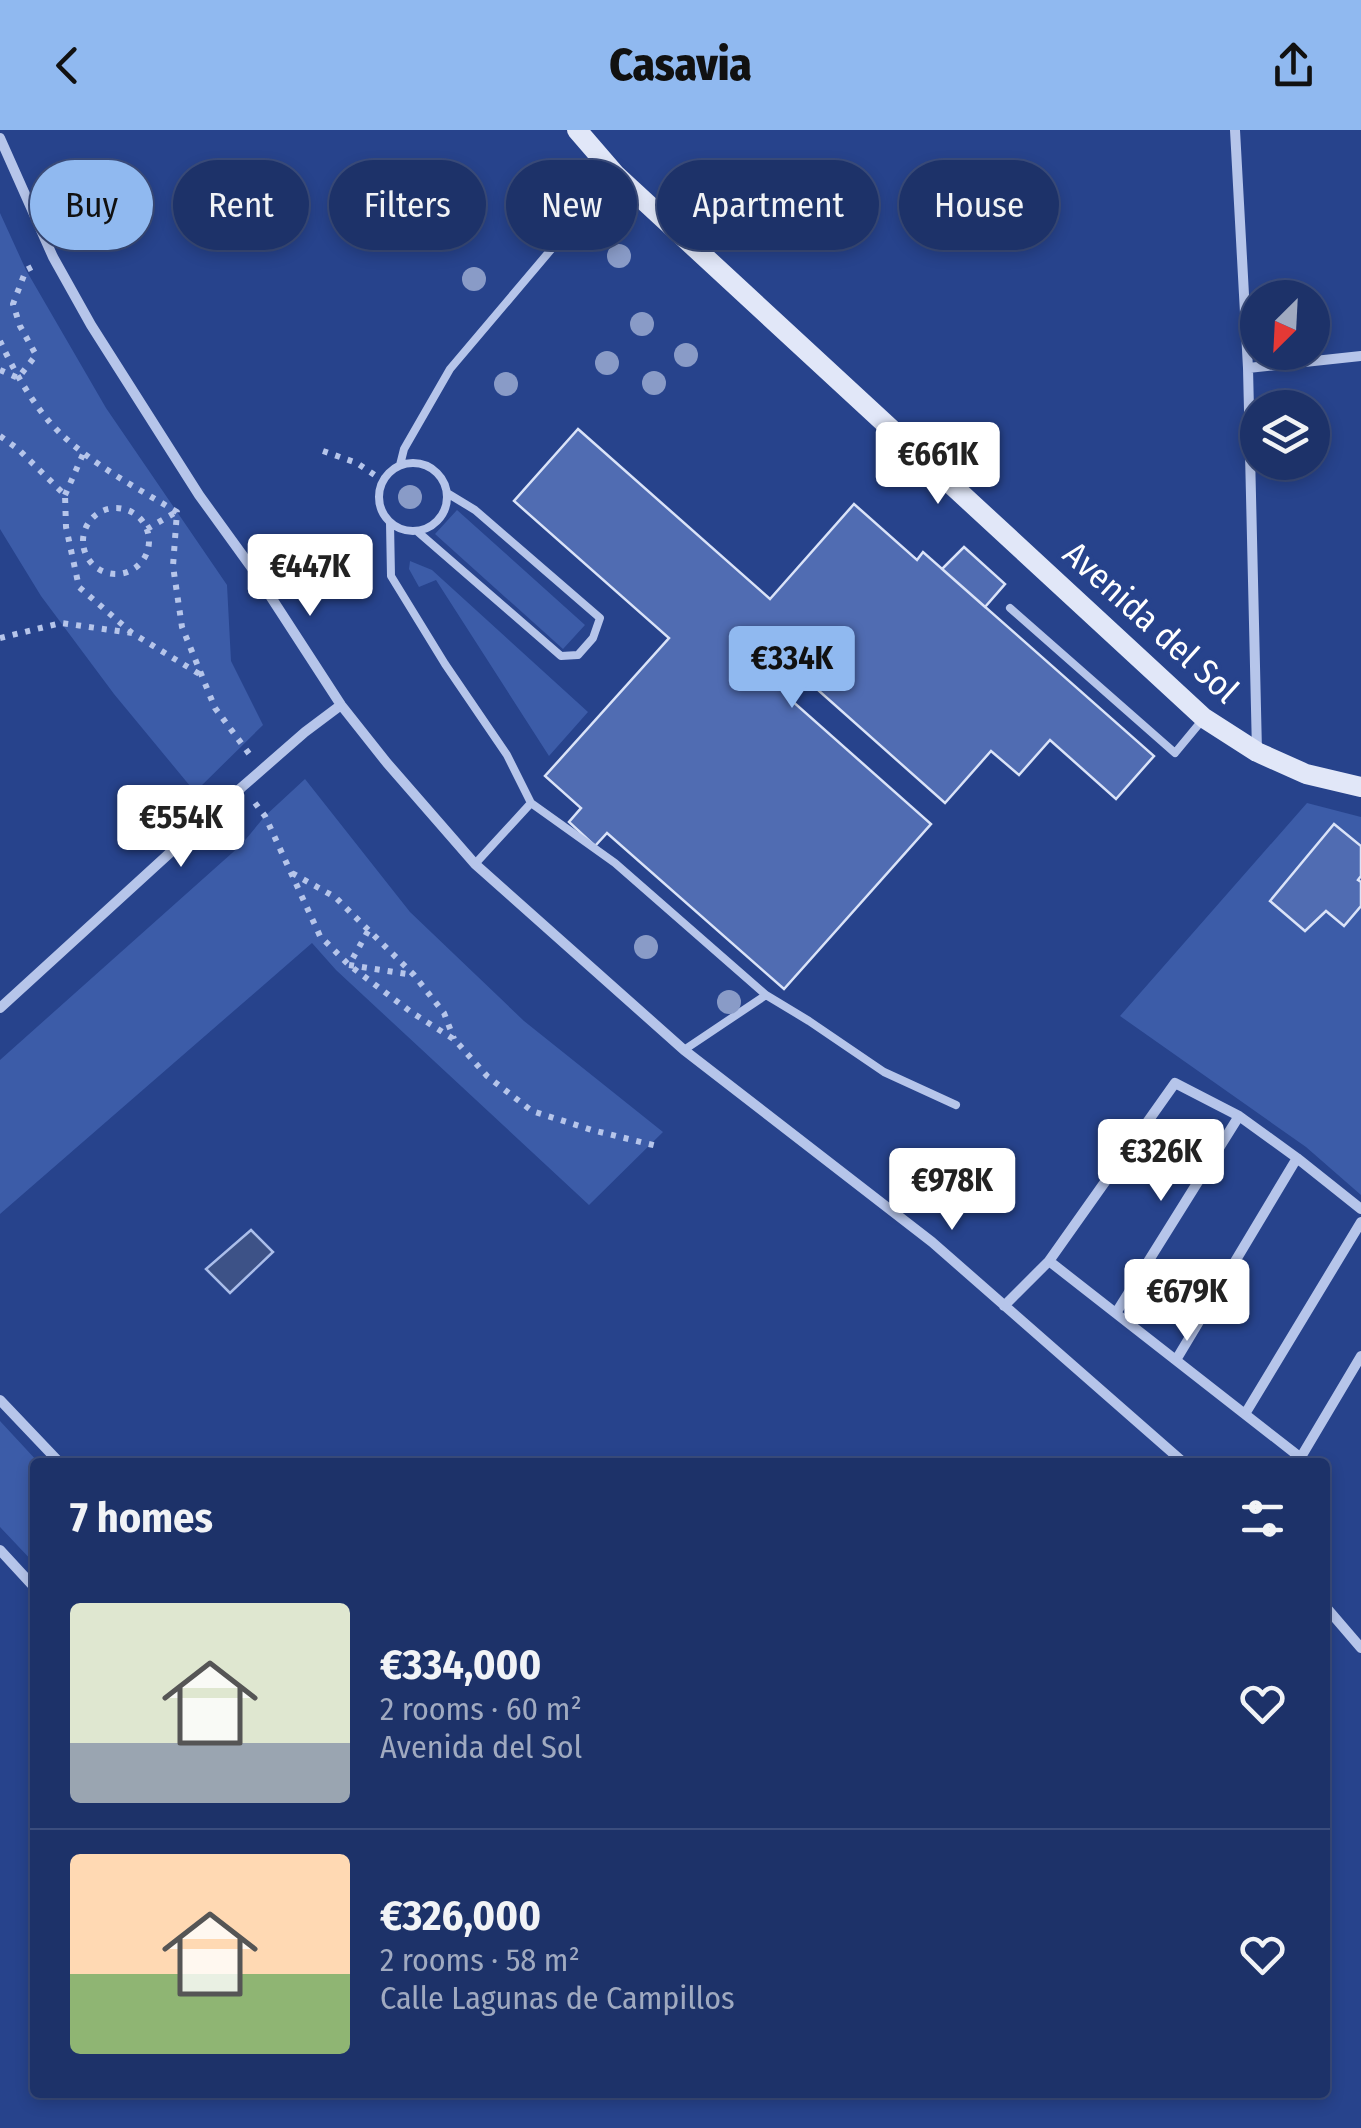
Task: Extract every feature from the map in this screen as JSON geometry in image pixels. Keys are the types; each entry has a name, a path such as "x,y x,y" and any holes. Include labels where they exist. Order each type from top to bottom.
{"street":[{"name":"Avenida del Sol","path":"578,130 603,160"},
{"path":"1235,130 1243,280"},
{"path":"0,138 52,258 199,495 254,571 341,706 475,864 684,1050 932,1242 1178,1458"},
{"name":"Avenida del Sol","path":"637,195 1204,718 1257,752 1306,774 1361,786"},
{"path":"1330,359 1361,356"},
{"path":"1248,370 1257,752"},
{"path":"0,1008 242,786 341,706"},
{"path":"1004,1306 1049,1261 1176,1083 1239,1116 1361,1210"},
{"path":"1116,1313 1239,1116"},
{"path":"1176,1360 1297,1158"},
{"path":"1245,1414 1361,1222"},
{"path":"1049,1261 1298,1458"},
{"path":"1301,1458 1361,1356"},
{"path":"0,1400 55,1458"},
{"path":"0,1550 30,1583"},
{"path":"1330,1612 1361,1648"}],"lane":[{"path":"400,465 404,449 450,369 550,250"},
{"path":"400,465 430,468 444,483 447,493 443,514 418,532 390,524 378,503 382,480 400,465"},
{"path":"418,532 561,656 578,655 592,638 600,618 475,510 447,493"},
{"path":"390,524 390,576 507,755 531,803 615,863 766,995 884,1072 956,1104"},
{"path":"1010,608 1175,753 1204,718"},
{"path":"475,864 531,803"},
{"path":"684,1050 766,995"}],"path":[{"path":"18,378 36,355 12,304 26,270 52,258"},
{"path":"0,340 18,378 58,432 98,464 177,512"},
{"path":"0,370 18,378"},
{"path":"0,436 65,495"},
{"path":"322,451 357,463 382,480"},
{"path":"84,452 65,495 66,527 78,587 132,633 202,676"},
{"path":"147,529 199,495"},
{"path":"110,509 132,512 147,529 148,550 137,567 128,572 108,573 85,553 84,530 99,513 110,509"},
{"path":"177,512 173,566 182,627 216,708 261,771"},
{"path":"72,556 85,553"},
{"path":"0,638 61,623 132,633"},
{"path":"242,786 266,816 320,936 349,965 455,1040 487,1076 532,1111 661,1146"},
{"path":"292,873 335,897 414,975 444,1013 455,1040"},
{"path":"349,965 368,931"},
{"path":"349,965 414,975"}],"shaded area":[{"path":"0,213 26,270 106,408 227,585 231,661 263,725 195,792 114,694 41,596 0,529"},
{"path":"457,510 585,625 563,649 435,534"},
{"path":"410,561 432,570 588,712 549,756 436,580 419,587 409,569"},
{"path":"305,779 410,912 524,1021 663,1132 589,1205 336,970 312,943 0,1214 0,1060 241,845"},
{"path":"1307,803 1361,817 1361,1195 1306,1147 1120,1016"},
{"path":"251,1230 273,1252 230,1293 206,1269"},
{"path":"0,1421 34,1458 30,1458 30,1559 0,1527"}],"building":[{"path":"578,429 770,599 854,504 917,560 923,552 1154,756 1116,799 1050,740 1019,775 991,751 945,803 808,681 791,700 931,824 784,989 607,833 595,846 569,822 581,808 545,776 669,638 514,501"},
{"path":"964,547 1005,584 985,607 942,569"},
{"path":"1334,824 1361,846 1361,906 1344,926 1326,911 1305,931 1270,901"}]}
